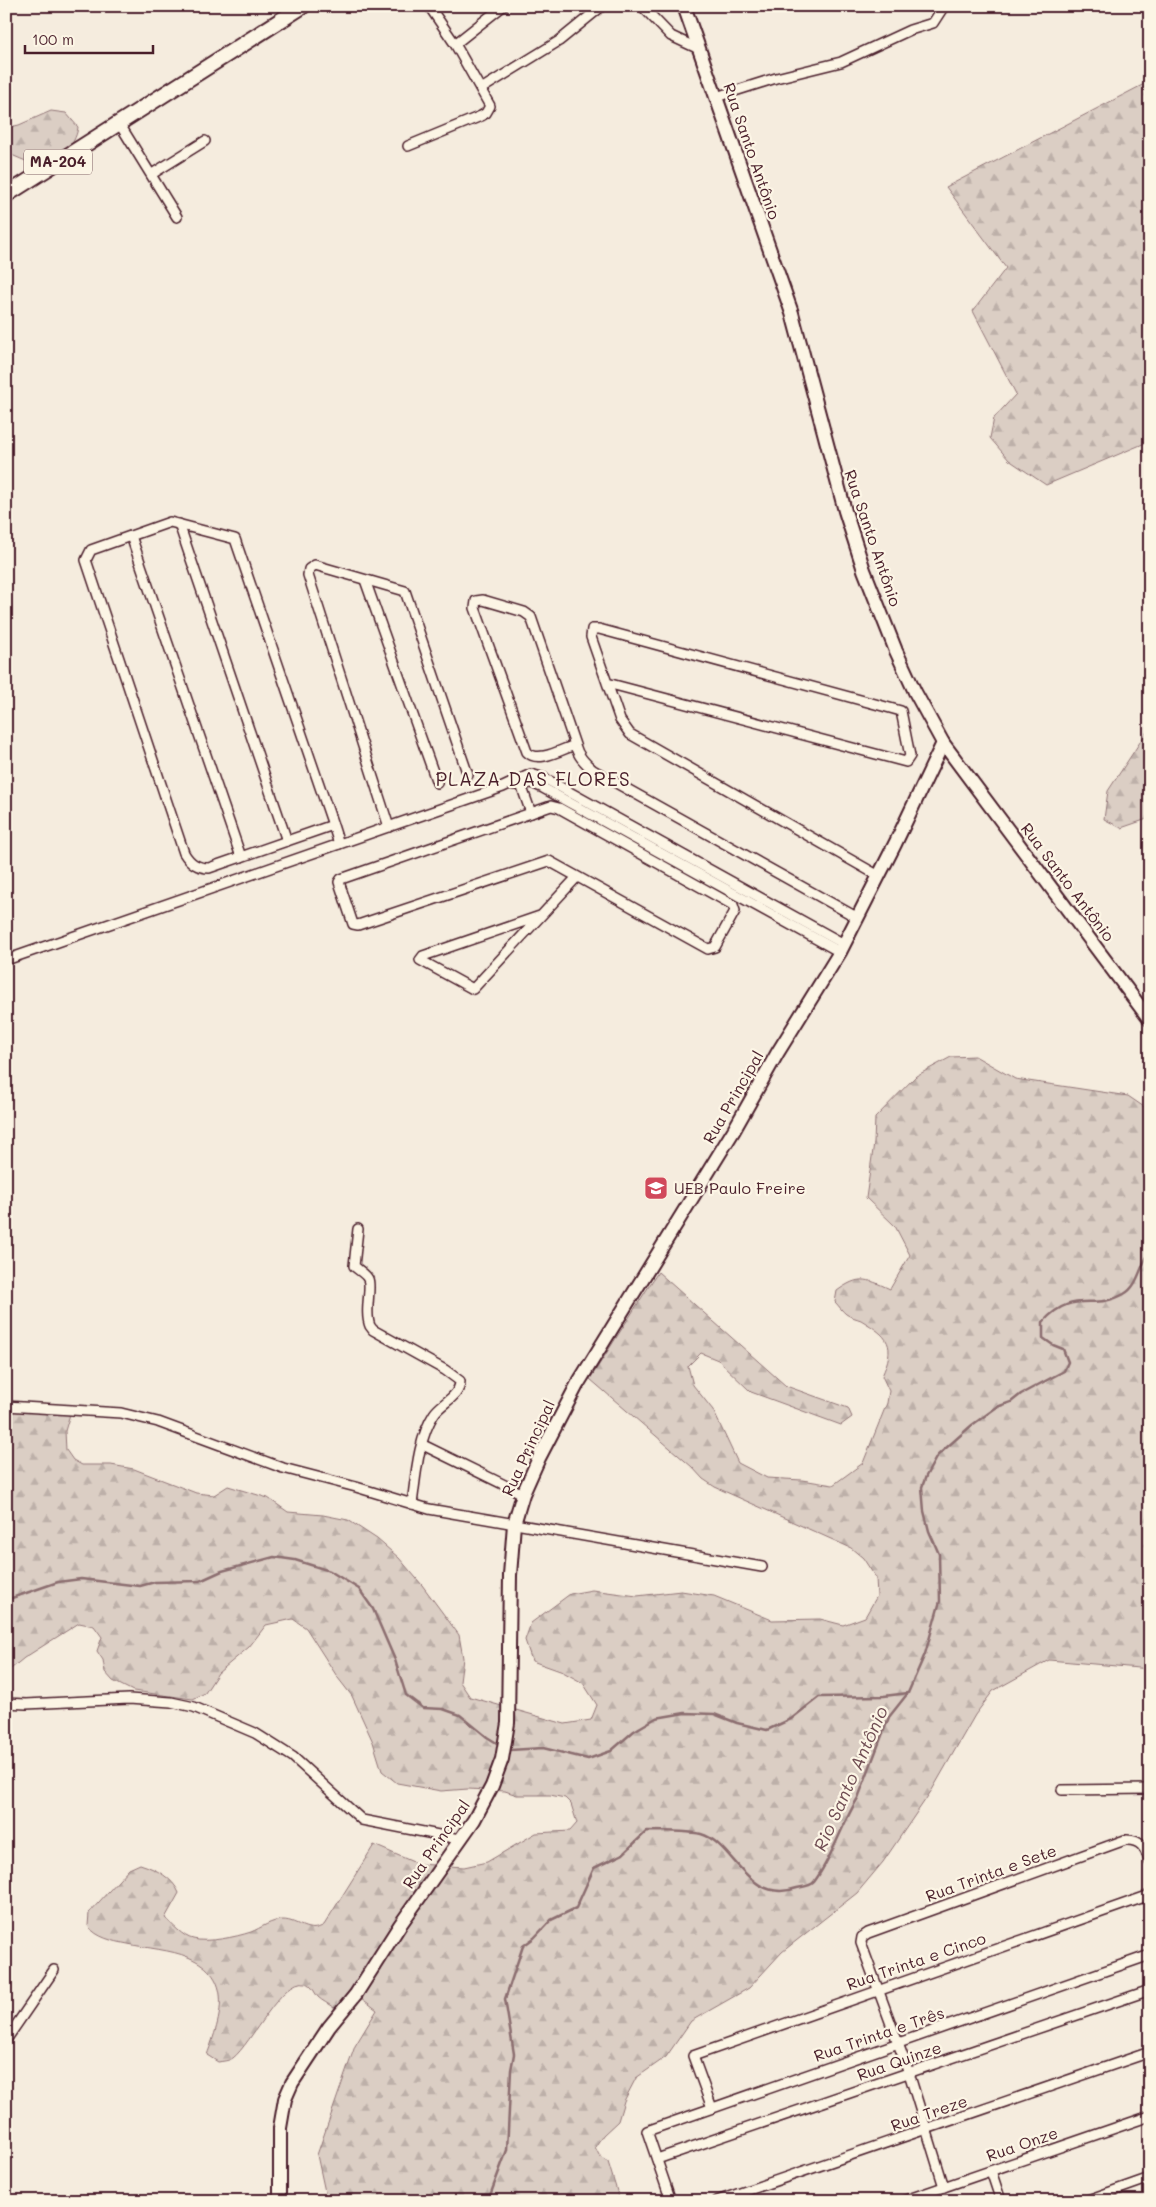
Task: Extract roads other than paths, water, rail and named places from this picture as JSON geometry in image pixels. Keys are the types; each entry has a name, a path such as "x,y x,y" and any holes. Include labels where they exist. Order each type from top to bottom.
{"main road":[{"name":"MA-204","path":"6,195 303,6"}],"street":[{"path":"408,146 486,113 490,106 455,44 429,6"},
{"path":"455,44 503,6"},
{"path":"481,89 560,41 602,6"},
{"path":"642,6 671,36 699,49"},
{"name":"Rua Santo Antônio","path":"684,6 792,313 836,484 864,570 896,650 919,699 943,743 1150,1020"},
{"path":"716,97 776,78 841,62 910,30 933,23 944,6"},
{"path":"119,123 177,217"},
{"path":"152,174 205,141"},
{"path":"333,825 209,868 202,868 194,864 184,853 86,560 91,550 170,522 235,540 333,825 339,844"},
{"path":"179,524 287,841"},
{"path":"131,536 241,856"},
{"path":"389,827 308,575 310,569 315,565 404,591 468,775"},
{"path":"364,580 437,783"},
{"path":"575,744 539,757 531,756 527,752 475,608 476,601 479,599 524,612 531,616 583,762 594,770 858,918"},
{"path":"607,683 903,762 910,759 904,718 899,710 599,629 592,629 591,637 607,683 620,720 630,734 879,876"},
{"name":"Rua Principal","path":"280,2201 280,2128 285,2099 292,2083 329,2027 356,1994 483,1805 492,1786 504,1747 508,1724 510,1574 514,1524 523,1494 539,1458 577,1385 734,1130 787,1036 842,948 943,743"},
{"path":"520,782 530,814"},
{"path":"6,960 520,782 532,783 543,788 842,948"},
{"path":"551,806 559,808 733,905 735,911 715,947 708,949 577,877 549,861 358,925 353,924 339,882 342,878 551,806"},
{"path":"540,916 423,956 420,960 473,989 577,877"},
{"path":"358,1229 354,1266 368,1277 369,1280 367,1298 370,1326 373,1330 445,1370 460,1381 457,1391 434,1415 423,1445 412,1504"},
{"path":"6,1406 102,1410 140,1417 283,1468 446,1513 762,1567"},
{"path":"423,1445 523,1494"},
{"path":"6,1703 34,1704 129,1699 171,1702 194,1707 255,1733 293,1758 362,1820 459,1839"},
{"path":"1062,1790 1150,1789"},
{"name":"Rua Trinta e Sete","path":"879,1990 861,1943 862,1937 868,1933 1125,1840 1142,1844 1150,1862"},
{"name":"Rua Trinta e Cinco","path":"712,2108 693,2056 1150,1895"},
{"name":"Rua Trinta e Três","path":"657,2159 647,2131 1150,1955"},
{"path":"6,2039 54,1970"},
{"path":"879,1990 909,2073 944,2187"},
{"name":"Rua Quinze","path":"657,2159 1150,1990"},
{"name":"Rua Treze","path":"717,2201 1150,2052"},
{"name":"Rua Onze","path":"903,2201 1150,2116"},
{"path":"657,2159 671,2201"},
{"path":"991,2171 1001,2201"},
{"path":"1085,2201 1150,2178"}],"waterway":[{"name":"Rio Santo Antônio","path":"488,2201 507,2150 511,2070 514,2054 505,1999 523,1946 534,1938 551,1920 576,1908 594,1868 623,1854 647,1831 701,1834 713,1840 753,1881 766,1888 780,1891 806,1886 814,1882 821,1872 858,1798 889,1717 908,1693 925,1654 940,1601 939,1554 929,1531 924,1511 922,1487 926,1476 937,1456 972,1425 997,1407 1011,1402 1021,1394 1064,1371 1068,1362 1063,1349 1043,1338 1043,1322 1064,1306 1074,1303 1113,1299 1124,1294 1133,1286 1150,1252"},
{"path":"6,1600 58,1582 81,1579 140,1586 155,1582 200,1581 222,1571 274,1557 295,1560 330,1571 359,1589 373,1609 395,1660 406,1695 423,1708 443,1709 460,1715 500,1745"},
{"path":"507,1748 510,1750 543,1748 588,1759 611,1751 634,1731 656,1718 685,1713 714,1714 737,1723 767,1730 791,1719 819,1697 884,1696 908,1693"}],"place":[{"name":"UEB Paulo Freire","path":"656,1188"}],"district":[{"name":"PLAZA DAS FLORES","path":"533,779"}]}
